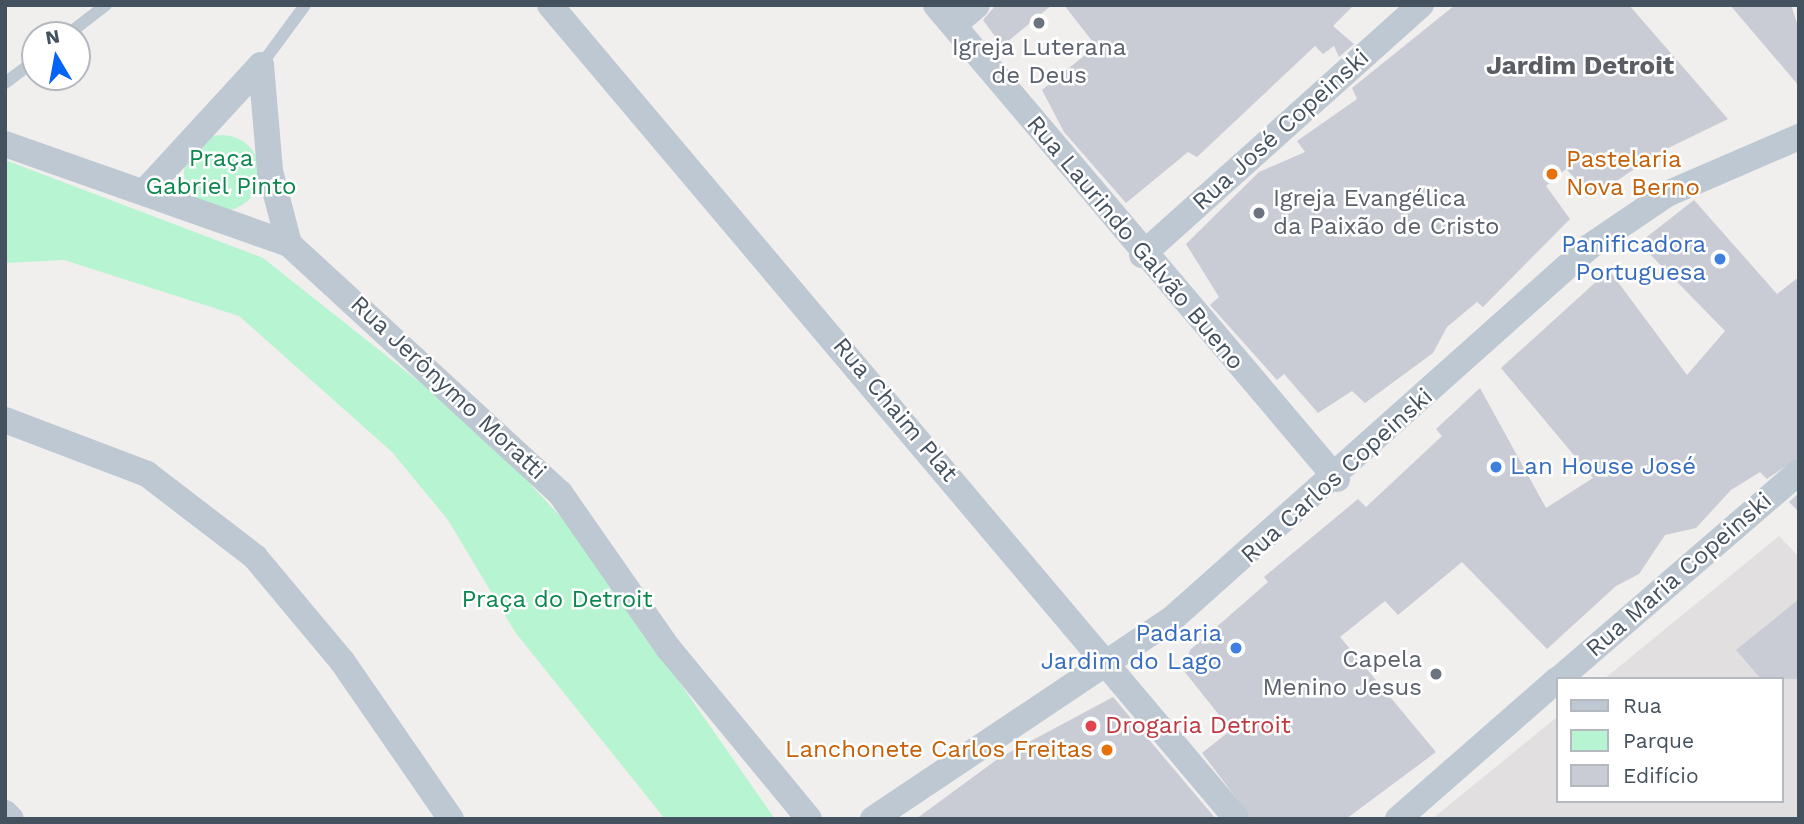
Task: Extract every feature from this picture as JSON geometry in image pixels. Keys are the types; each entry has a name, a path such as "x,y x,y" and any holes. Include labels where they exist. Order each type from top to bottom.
{"street":[{"name":"Rua Chaim Plat","path":"550,5 1109,662 1237,819"},
{"name":"Rua Laurindo Galvão Bueno","path":"936,5 1142,256 1336,479"},
{"path":"954,25 977,5"},
{"name":"Rua José Copeinski","path":"1142,256 1421,5"},
{"path":"145,191 261,65"},
{"path":"261,65 270,171 289,244"},
{"name":"Rua Carlos Copeinski","path":"873,819 1173,618 1336,479 1589,247 1667,194 1799,137"},
{"path":"5,144 145,191 289,244"},
{"name":"Rua Jerônymo Moratti","path":"289,244 552,485 669,649 809,819"},
{"path":"5,420 147,474 255,557 342,661 451,819"},
{"name":"Rua Maria Copeinski","path":"1560,677 1799,472"},
{"name":"Rua Maria Copeinski","path":"1398,819 1556,681"},
{"path":"5,813 11,819"}],"lane":[{"path":"85,21 106,5"},
{"path":"261,65 305,5"},
{"path":"5,83 21,71"}],"shaded area":[{"path":"1779,536 1799,557 1799,819 1432,819 1556,718 1556,803 1783,803 1783,677 1606,677"}],"green space":[{"name":"Praça Gabriel Pinto","path":"222,135 236,138 249,146 257,159 260,173 257,187 249,200 236,208 222,211 208,208 195,200 187,187 184,173 187,159 195,146 208,138"},
{"name":"Praça do Detroit","path":"5,160 263,258 480,430 572,529 775,819 665,819 515,632 448,520 392,452 239,316 64,260 5,263"}],"building":[{"path":"996,5 1052,5 1002,46 983,20"},
{"path":"1064,5 1354,5 1333,26 1354,44 1339,57 1334,46 1323,54 1315,46 1197,157 1188,152 1126,203 1064,132 1042,90 1096,46"},
{"path":"1455,5 1629,5 1728,119 1658,153 1593,197 1566,169 1546,186 1570,219 1483,307 1477,302 1447,327 1433,353 1365,403 1352,391 1318,413 1284,374 1277,380 1210,305 1219,297 1186,244 1259,172 1305,152 1297,141 1357,99 1352,88"},
{"path":"1730,5 1791,5 1799,29 1799,86"},
{"path":"1694,200 1777,294 1799,277 1799,457 1767,479 1760,472 1731,490 1696,528 1665,535 1639,574 1616,586 1547,649 1462,562 1398,615 1385,601 1340,637 1436,752 1346,819 1252,819 1202,753 1231,730 1184,671 1190,650 1268,582 1264,577 1358,499 1366,507 1442,436 1436,429 1480,388 1546,508 1593,478 1501,368 1609,270 1687,375 1725,331 1639,243"},
{"path":"1799,493 1799,512 1789,502"},
{"path":"1799,599 1799,679 1759,677 1736,650"},
{"path":"1113,697 1216,819 916,819 999,758"}],"place":[{"name":"Igreja Luterana de Deus","path":"1039,23"},
{"name":"Pastelaria Nova Berno","path":"1552,174"},
{"name":"Igreja Evangélica da Paixão de Cristo","path":"1259,213"},
{"name":"Panificadora Portuguesa","path":"1720,259"},
{"name":"Lan House José","path":"1496,467"},
{"name":"Padaria Jardim do Lago","path":"1236,648"},
{"name":"Capela Menino Jesus","path":"1436,674"},
{"name":"Drogaria Detroit","path":"1091,726"},
{"name":"Lanchonete Carlos Freitas","path":"1107,750"}],"district":[{"name":"Jardim Detroit","path":"1580,66"}]}
